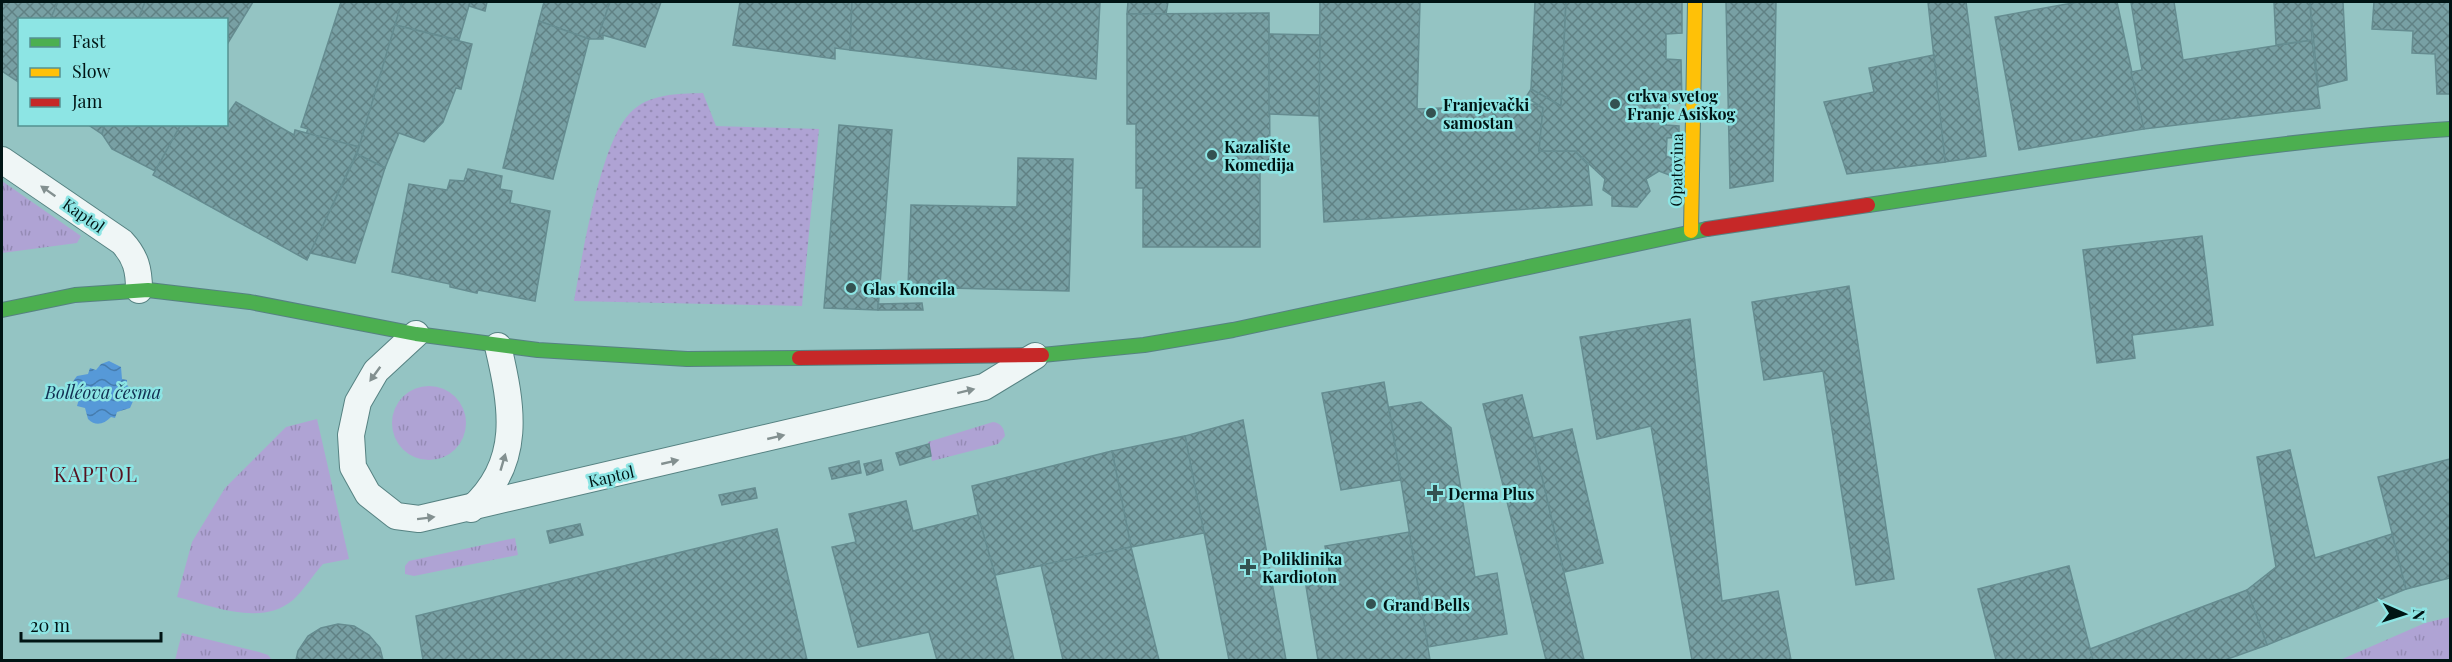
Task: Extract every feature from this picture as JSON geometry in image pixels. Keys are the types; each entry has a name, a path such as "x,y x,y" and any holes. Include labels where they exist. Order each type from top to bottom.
{"street":[{"name":"Opatovina","path":"1691,231 1695,2"},
{"path":"2,310 75,295 139,290 250,302 416,334 498,346 687,359 1035,356 1144,345 1233,330 1691,231 2240,150 2367,135 2451,129"}],"lane":[{"name":"Kaptol","path":"2,160 122,242 132,253 139,270 139,290"},
{"name":"Kaptol","path":"416,334 375,371 358,402 351,435 354,467 368,494 396,516 419,519 471,509 984,387 1035,356"},
{"path":"471,509 489,493 498,479 509,442 510,395 498,346"}],"green space":[{"path":"703,93 716,126 819,129 802,306 574,301 601,174 619,128 638,106 655,98"},
{"path":"2,181 81,236 77,243 2,253"},
{"path":"429,386 443,389 455,397 463,409 466,423 463,437 455,449 443,457 429,460 415,457 403,449 395,437 392,423 395,409 403,397 415,389"},
{"path":"317,419 349,559 323,564 293,600 280,608 266,612 237,612 177,597 192,542 225,488 286,427"},
{"path":"993,422 1000,425 1005,433 998,444 932,461 928,442"},
{"path":"515,538 518,555 414,576 405,574 405,566 409,561"},
{"path":"2450,617 2450,660 2340,660 2425,623"},
{"path":"182,633 259,652 268,655 272,660 175,660"}],"water":[{"name":"Bolléova česma","path":"109,361 121,367 122,379 127,380 134,399 130,408 117,412 115,418 111,417 97,424 88,419 85,408 77,406 79,399 72,385 77,376 88,374 90,368 96,370 101,364"}],"building":[{"path":"2,2 58,2 51,18 18,18 18,82 2,71"},
{"path":"58,2 145,2 139,18 51,18"},
{"path":"145,2 253,2 228,43 228,18 139,18"},
{"path":"341,2 402,2 359,147 306,134 308,129 301,127"},
{"path":"402,2 470,2 459,40 395,25"},
{"path":"470,2 487,2 485,11 469,6"},
{"path":"544,2 610,2 599,34 603,35 603,39 589,39 539,21"},
{"path":"610,2 661,2 645,47 599,34"},
{"path":"740,2 852,2 850,50 835,48 835,59 733,45"},
{"path":"852,2 1100,2 1096,79 850,50"},
{"path":"1128,2 1168,2 1166,14 1127,14"},
{"name":"Franjevački samostan","path":"1320,2 1420,2 1417,109 1535,104 1543,108 1539,151 1575,151 1588,165 1592,205 1324,222 1319,116"},
{"name":"Franjevački samostan","path":"1535,2 1566,2 1561,106 1531,89"},
{"name":"crkva svetog Franje Asiškog","path":"1566,2 1682,2 1682,33 1666,34 1666,59 1681,60 1682,103 1668,103 1666,125 1679,126 1679,137 1667,138 1666,156 1678,161 1672,176 1659,171 1646,179 1650,191 1637,207 1612,206 1612,196 1603,190 1605,179 1575,151 1539,151 1543,108 1526,97 1531,89 1561,106"},
{"path":"1726,2 1776,2 1773,181 1730,188"},
{"path":"1928,2 1966,2 1986,156 1945,162"},
{"path":"2078,2 2117,2 2144,129 2019,150 1995,17"},
{"path":"2131,2 2174,2 2183,60 2312,40 2320,108 2144,129 2131,72 2142,70"},
{"path":"2274,2 2310,2 2312,40 2276,45"},
{"path":"2310,2 2343,2 2347,80 2318,87"},
{"path":"2374,2 2450,2 2450,94 2437,94 2435,54 2412,53 2413,31 2372,29"},
{"path":"1269,13 1270,169 1260,169 1260,247 1143,247 1143,188 1136,188 1136,124 1127,124 1127,14"},
{"path":"539,21 589,39 553,179 503,168"},
{"path":"395,25 472,44 461,89 456,88 443,122 424,142 399,133 385,168 357,154"},
{"path":"1269,34 1320,35 1319,116 1269,114"},
{"path":"1934,55 1945,162 1847,174 1824,102 1874,92 1869,68"},
{"path":"236,102 294,135 295,130 359,147 307,260 153,175 180,126 228,126 228,113"},
{"path":"839,125 892,130 878,310 824,308"},
{"path":"90,126 104,126 102,134"},
{"path":"104,126 180,126 155,171 112,149 102,134"},
{"path":"357,154 385,168 355,263 310,253"},
{"path":"1018,158 1073,159 1069,291 908,287 911,205 1017,207"},
{"path":"468,169 502,176 500,189 512,191 510,203 550,211 535,301 478,290 477,293 450,287 450,284 392,272 409,184 447,190 450,180 464,181"},
{"path":"2202,236 2213,325 2132,335 2135,358 2097,363 2083,250"},
{"path":"1849,286 1894,579 1856,585 1823,371 1764,380 1752,302"},
{"path":"922,303 923,310 878,310 878,304"},
{"path":"1690,319 1722,601 1778,591 1791,660 1692,660 1651,426 1597,439 1580,337"},
{"path":"1384,382 1401,480 1341,490 1322,393"},
{"path":"1522,395 1584,660 1546,660 1483,404"},
{"path":"1421,402 1451,428 1475,577 1497,573 1507,634 1428,647 1389,407"},
{"path":"1243,420 1286,660 1229,660 1185,436"},
{"path":"1572,429 1603,563 1564,572 1533,438"},
{"path":"1185,436 1204,533 1131,547 1112,451"},
{"path":"929,444 931,456 900,465 896,453"},
{"path":"2290,450 2315,558 2392,534 2406,589 2267,645 2247,590 2276,567 2257,457"},
{"path":"1112,451 1131,547 995,575 972,486"},
{"path":"2450,459 2450,578 2406,589 2378,477"},
{"path":"881,460 883,470 867,475 864,464"},
{"path":"859,461 861,473 832,479 829,468"},
{"path":"755,488 757,498 722,505 719,495"},
{"path":"906,501 913,531 978,515 995,575 1014,660 937,660 929,632 858,647 832,547 856,542 849,514"},
{"path":"580,524 583,535 550,543 547,531"},
{"path":"777,529 807,660 717,660 716,658 701,660 423,660 416,616"},
{"path":"1409,532 1430,660 1318,660 1306,586 1331,582 1325,546"},
{"path":"1131,547 1159,660 1063,660 1041,565"},
{"path":"2069,566 2093,660 1996,660 1978,589"},
{"path":"2247,590 2267,645 2225,660 2093,660 2090,649"},
{"path":"338,624 354,626 369,635 380,648 383,660 296,660 298,651 308,636 321,628"}],"traffic: fast":[{"path":"1868,205 2231,151 2450,129"},
{"path":"1042,355 1144,345 1233,330 1707,229"},
{"path":"2,310 75,295 148,290 250,302 416,334 538,350 687,359 799,358"}],"traffic: slow":[{"path":"1691,231 1695,2"}],"traffic: jam":[{"path":"1707,229 1868,205"},
{"path":"799,358 1042,355"}],"place":[{"name":"crkva svetog Franje Asiškog","path":"1615,104"},
{"name":"Franjevački samostan","path":"1431,113"},
{"name":"Kazalište Komedija","path":"1212,155"},
{"name":"Glas Koncila","path":"851,288"},
{"name":"Derma Plus","path":"1435,493"},
{"name":"Poliklinika Kardioton","path":"1248,567"},
{"name":"Grand Bells","path":"1371,604"}],"district":[{"name":"KAPTOL","path":"96,473"}]}
